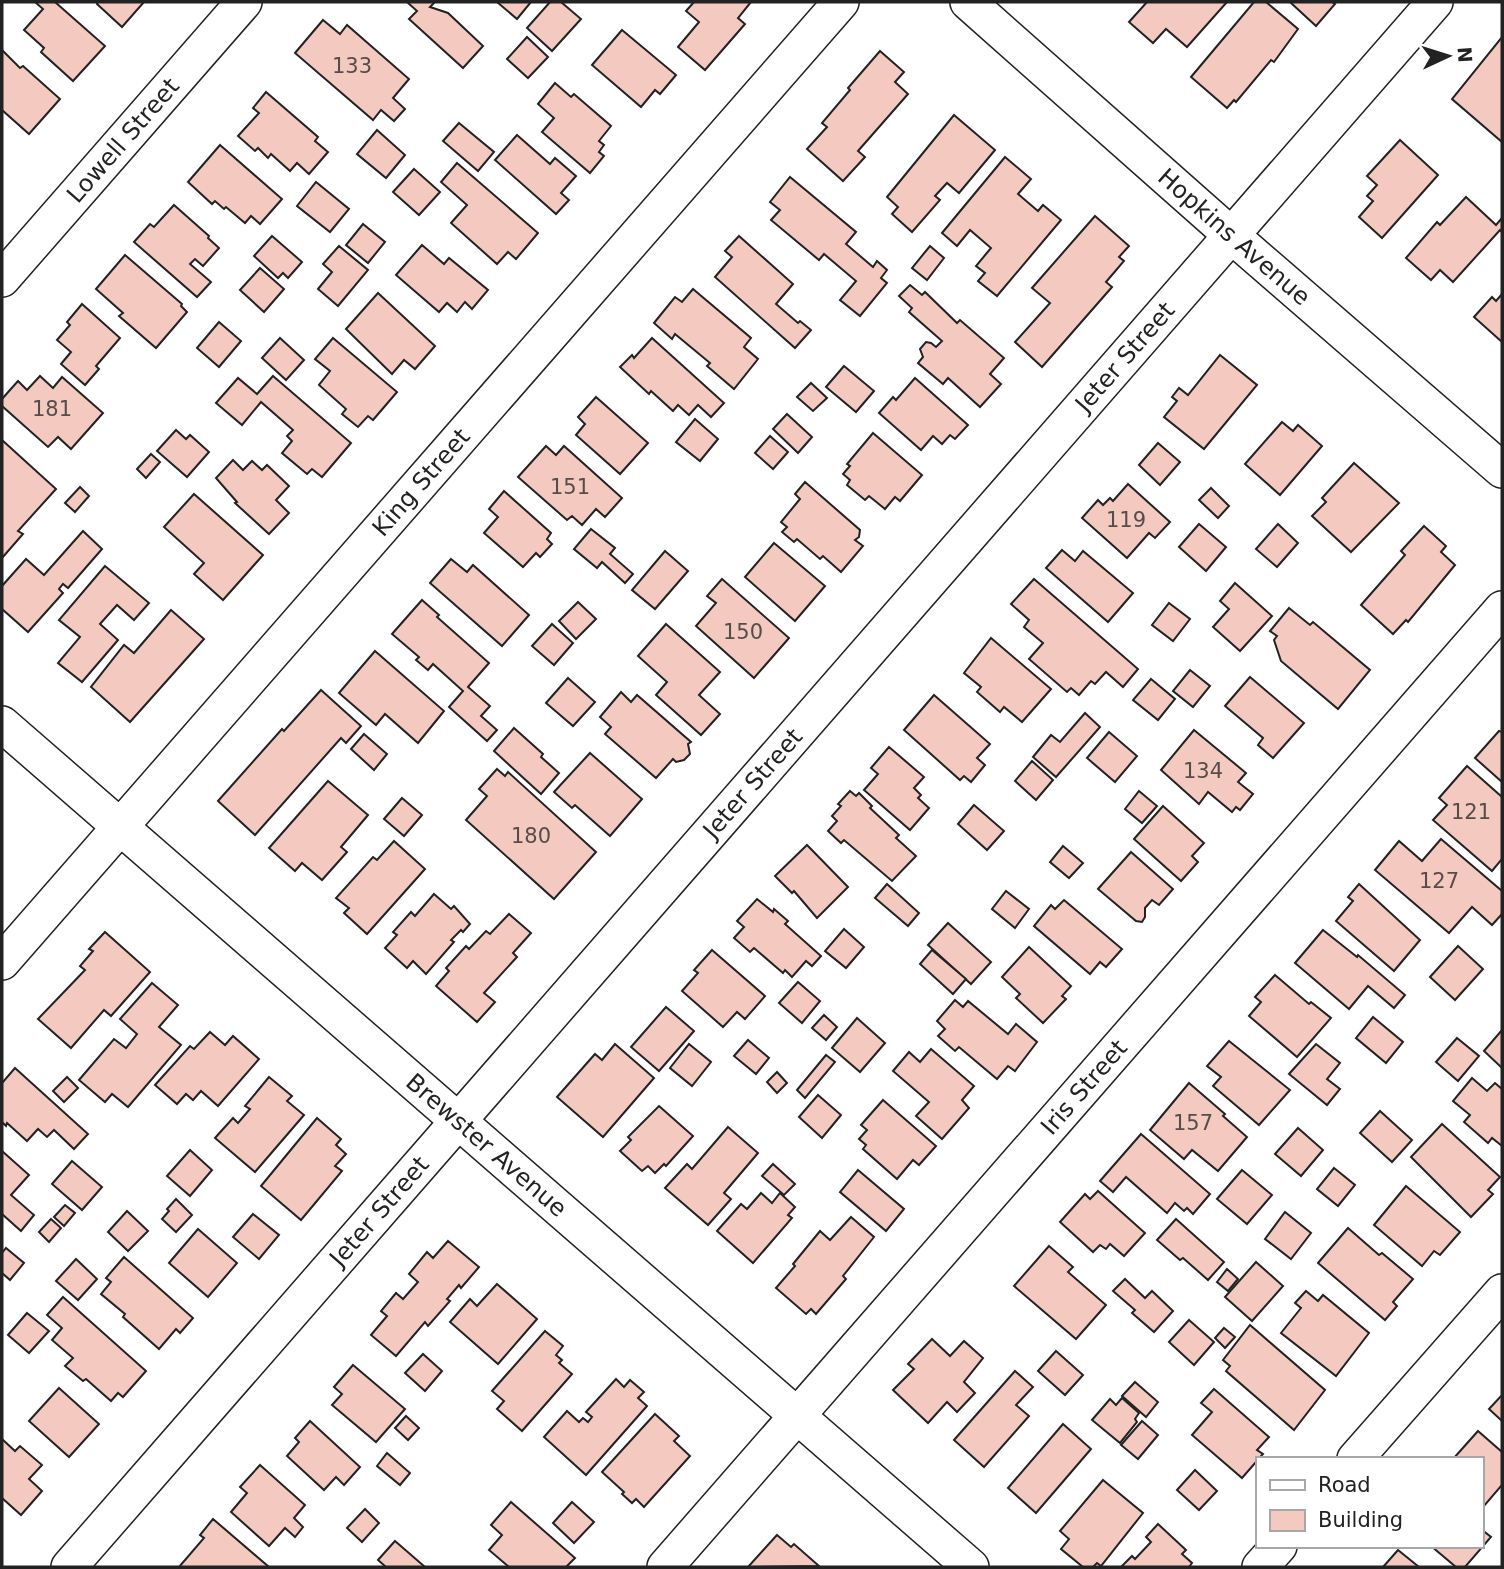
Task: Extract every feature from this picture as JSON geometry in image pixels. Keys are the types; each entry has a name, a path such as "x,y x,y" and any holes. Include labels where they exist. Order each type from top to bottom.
{"street":[{"name":"Lowell Street","path":"2,279 244,2"},
{"name":"King Street","path":"2,962 841,2"},
{"name":"Hopkins Avenue","path":"968,2 1502,470"},
{"name":"Jeter Street","path":"69,1567 1435,2"},
{"name":"Iris Street","path":"666,1567 1502,609"},
{"name":"Brewster Avenue","path":"2,724 971,1567"},
{"path":"1357,1457 1502,1292"},
{"path":"1260,1567 1277,1548"}],"building":[{"path":"35,2 55,2 105,46 73,81 41,52 44,48 24,30 43,9"},
{"path":"144,2 122,27 97,4"},
{"path":"407,2 435,2 430,7 448,13 483,46 463,68 409,19 417,11"},
{"path":"497,2 531,2 517,19"},
{"path":"550,2 561,2 581,19 552,51 527,28"},
{"path":"694,2 751,2 738,18 745,24 705,70 678,47 699,22 686,11"},
{"path":"1147,2 1227,2 1187,47 1166,29 1153,43 1129,22"},
{"path":"1254,2 1266,2 1298,29 1274,62 1271,60 1236,102 1234,100 1227,108 1191,77"},
{"path":"1291,3 1335,4 1316,26"},
{"path":"323,20 340,34 347,25 409,79 393,98 405,109 394,121 381,110 373,120 295,53"},
{"path":"622,30 676,75 660,94 655,90 641,107 592,65"},
{"path":"527,37 548,57 528,78 507,59"},
{"path":"1502,37 1502,142 1452,99"},
{"path":"2,50 20,68 23,66 60,99 29,134 2,110"},
{"path":"880,51 904,72 895,82 908,94 858,151 865,157 843,181 807,149 827,127 822,123 850,90 848,88"},
{"path":"555,83 571,97 574,94 611,126 599,141 604,145 599,152 604,156 590,173 542,132 554,118 538,104"},
{"path":"266,92 318,137 315,141 328,152 309,174 297,163 290,171 271,154 268,158 258,148 255,151 238,136 259,113 253,108"},
{"path":"954,115 995,150 959,193 947,183 935,196 940,200 912,232 892,214 898,207 887,197"},
{"path":"459,123 494,152 478,171 443,141"},
{"path":"377,130 405,155 386,178 357,154"},
{"path":"517,135 550,164 555,158 576,176 561,193 569,200 556,214 495,160"},
{"path":"1400,140 1438,175 1382,238 1359,217 1373,201 1367,196 1377,185 1367,176"},
{"path":"220,145 282,199 260,224 251,216 245,223 226,207 224,209 215,201 212,204 188,182"},
{"path":"1005,157 1031,179 1018,194 1038,211 1043,205 1061,220 997,296 978,281 985,273 976,266 991,248 970,230 957,246 942,233"},
{"path":"457,163 538,233 516,259 508,252 497,264 451,223 467,205 441,182"},
{"path":"414,169 440,192 419,215 393,192"},
{"path":"790,177 856,232 846,244 873,267 877,261 887,270 881,278 887,283 860,316 840,300 856,281 824,254 819,260 771,220 780,210 770,202"},
{"path":"316,182 349,209 330,232 297,206"},
{"path":"1466,197 1496,225 1502,218 1502,232 1500,230 1453,282 1440,270 1431,280 1406,258 1437,222 1440,225"},
{"path":"174,205 219,248 203,266 195,259 190,264 211,282 197,297 134,242 150,224 154,227"},
{"path":"1095,216 1129,246 1119,257 1124,261 1106,282 1112,287 1042,367 1015,342 1050,303 1032,288"},
{"path":"363,224 385,242 368,263 346,245"},
{"path":"272,236 302,262 288,278 283,273 278,278 254,256"},
{"path":"739,236 793,284 776,304 798,323 800,321 811,330 795,348 715,277 732,257 725,251"},
{"path":"422,245 444,264 449,258 488,290 472,309 465,302 457,312 447,303 439,312 396,275"},
{"path":"339,246 368,270 338,306 318,289 332,272 323,264"},
{"path":"930,246 944,258 927,280 912,268"},
{"path":"125,255 182,304 187,312 156,348 119,316 123,313 96,289"},
{"path":"260,268 284,289 264,312 240,290"},
{"path":"910,285 922,295 925,292 957,323 960,320 1004,358 990,374 1001,384 980,407 948,378 943,384 918,363 923,357 920,349 926,342 936,347 942,341 909,312 912,308 899,296"},
{"path":"693,289 751,338 744,347 758,359 734,389 707,366 710,363 675,334 672,339 654,323 675,297 682,302"},
{"path":"378,293 435,346 415,369 404,360 392,374 346,329"},
{"path":"1502,294 1502,342 1474,317 1492,297 1496,301"},
{"path":"82,304 120,338 96,366 99,369 85,385 61,364 71,352 57,340 70,325 67,322"},
{"path":"219,322 241,341 219,367 197,348"},
{"path":"280,338 304,360 286,380 262,358"},
{"path":"333,338 397,392 373,420 368,416 358,427 342,414 346,409 319,385 330,371 315,359"},
{"path":"652,338 724,403 711,417 698,405 689,415 678,405 673,411 651,391 649,394 620,367 632,355 634,358"},
{"path":"1220,355 1257,385 1204,449 1164,417 1177,401 1172,397 1179,388 1188,395"},
{"path":"844,366 874,391 856,412 826,387"},
{"path":"40,376 53,388 62,377 103,413 71,449 58,437 48,447 2,406 2,399 18,381 27,390"},
{"path":"273,376 351,443 322,477 312,469 307,474 282,453 292,441 287,436 293,430 261,402 242,425 216,403 238,378 257,394"},
{"path":"915,378 968,425 955,439 950,435 942,444 933,436 921,450 879,413 893,397 896,400"},
{"path":"811,383 827,398 813,411 797,397"},
{"path":"596,397 648,443 620,474 576,435 585,424 578,417"},
{"path":"787,414 812,437 798,453 773,429"},
{"path":"695,419 718,439 700,461 676,442"},
{"path":"1282,422 1293,431 1298,425 1322,446 1280,495 1245,464"},
{"path":"176,430 186,439 190,435 209,452 187,477 157,451"},
{"path":"873,433 922,475 900,501 895,497 885,509 869,496 865,500 847,485 850,480 843,474 850,466 847,464"},
{"path":"770,436 788,452 773,469 755,453"},
{"path":"2,440 56,489 18,531 23,534 2,558"},
{"path":"1158,443 1180,462 1160,485 1139,465"},
{"path":"546,446 556,455 564,446 622,498 605,517 596,509 582,525 572,516 567,520 518,477"},
{"path":"151,454 160,462 146,478 137,469"},
{"path":"233,460 243,470 252,461 262,470 267,465 289,486 276,500 289,513 269,534 235,503 237,502 216,478"},
{"path":"1354,463 1399,503 1351,552 1312,516 1326,502 1322,498"},
{"path":"805,482 860,530 859,537 855,540 863,546 841,572 823,556 820,559 797,539 794,542 782,532 787,527 781,522 800,499 795,494"},
{"path":"1128,484 1170,522 1155,538 1149,533 1127,558 1082,518 1098,500 1103,505 1110,498 1113,501"},
{"path":"80,487 89,496 75,512 65,503"},
{"path":"1211,488 1229,506 1218,518 1199,500"},
{"path":"504,491 551,533 547,539 552,544 540,557 536,553 523,567 484,533 498,517 489,509"},
{"path":"194,494 263,555 223,600 194,574 204,563 164,527"},
{"path":"1199,524 1226,547 1206,571 1179,547"},
{"path":"1278,524 1298,543 1277,567 1256,549"},
{"path":"1424,526 1446,546 1441,552 1455,565 1408,622 1406,620 1393,634 1361,605 1405,555 1401,551"},
{"path":"591,529 615,548 610,554 633,574 625,583 602,562 597,568 574,549"},
{"path":"83,531 102,549 68,588 63,584 59,589 63,593 28,632 2,609 2,586 26,559 44,575"},
{"path":"774,543 825,586 795,621 745,577"},
{"path":"1062,550 1075,561 1083,551 1133,593 1108,622 1046,568"},
{"path":"665,551 688,571 655,609 632,590"},
{"path":"451,559 467,572 473,565 529,615 502,646 430,583"},
{"path":"105,566 149,603 134,620 117,605 100,624 118,640 82,682 58,663 80,637 59,620"},
{"path":"722,579 789,638 754,678 696,626 716,603 707,596"},
{"path":"1034,579 1138,669 1123,687 1106,672 1095,684 1091,681 1079,695 1071,688 1067,692 1029,659 1043,643 1024,627 1029,620 1011,604"},
{"path":"1235,583 1272,616 1240,651 1213,627 1229,609 1220,601"},
{"path":"422,600 439,615 437,617 489,663 468,687 490,706 481,716 497,730 487,741 449,707 463,691 433,664 428,670 416,660 419,657 392,634"},
{"path":"578,602 596,619 576,639 559,621"},
{"path":"1169,603 1190,619 1173,641 1152,625"},
{"path":"1289,608 1310,625 1313,622 1370,670 1338,709 1281,661 1274,640 1277,636 1270,631"},
{"path":"171,610 204,639 130,722 91,687 124,645 134,653"},
{"path":"552,624 573,643 554,665 532,646"},
{"path":"666,624 720,672 699,695 720,714 701,735 656,695 667,682 638,656"},
{"path":"991,638 1051,689 1022,722 1004,707 1000,712 977,692 981,687 964,673"},
{"path":"375,651 444,711 418,743 385,714 376,725 339,693"},
{"path":"1190,670 1210,686 1193,707 1173,691"},
{"path":"1250,677 1304,723 1273,758 1258,745 1263,738 1225,706"},
{"path":"568,678 595,702 573,726 546,703"},
{"path":"1151,679 1175,699 1158,720 1133,700"},
{"path":"321,690 361,726 346,743 341,738 255,835 218,801"},
{"path":"621,692 631,702 637,695 691,742 688,744 690,754 684,760 676,762 673,759 656,778 605,734 611,727 600,717"},
{"path":"934,695 990,744 977,758 985,765 971,782 964,776 960,780 904,730"},
{"path":"1085,713 1100,727 1056,777 1033,757 1051,735 1060,742"},
{"path":"514,728 543,754 541,757 559,773 541,794 494,751"},
{"path":"1194,730 1246,773 1238,782 1253,794 1240,810 1236,807 1232,812 1208,792 1199,804 1161,770"},
{"path":"1499,731 1502,732 1502,782 1475,758"},
{"path":"1109,732 1137,756 1115,782 1087,758"},
{"path":"364,734 387,754 374,770 351,749"},
{"path":"889,747 924,777 914,788 921,795 918,798 929,808 910,830 864,790 878,774 871,768"},
{"path":"590,753 642,799 610,836 575,805 572,808 554,792"},
{"path":"1032,761 1053,780 1036,800 1015,781"},
{"path":"1467,766 1502,797 1502,859 1492,871 1433,820 1447,805 1439,798"},
{"path":"497,769 505,776 508,772 596,852 554,899 466,820 487,796 479,789"},
{"path":"328,781 368,815 341,847 347,852 322,880 302,863 295,871 269,848"},
{"path":"850,791 856,796 859,793 872,806 870,808 899,835 896,838 916,856 892,881 844,840 841,843 828,831 837,821 832,816 841,806 838,804"},
{"path":"1139,791 1157,806 1142,823 1125,809"},
{"path":"402,798 422,815 404,836 384,819"},
{"path":"974,805 1004,831 987,850 958,824"},
{"path":"1163,806 1204,843 1192,856 1198,862 1181,881 1134,839"},
{"path":"1441,839 1502,891 1502,914 1492,925 1472,907 1449,933 1375,870 1399,841 1422,861"},
{"path":"394,841 425,869 367,934 344,913 349,908 336,898 373,857 377,860"},
{"path":"807,845 848,887 817,918 794,891 792,893 775,876"},
{"path":"1063,846 1083,863 1069,878 1050,862"},
{"path":"1131,852 1173,889 1159,905 1152,900 1145,908 1142,922 1136,921 1098,889"},
{"path":"887,884 919,913 908,926 875,898"},
{"path":"1359,884 1420,940 1394,971 1336,921 1353,901 1348,897"},
{"path":"1006,891 1029,909 1015,928 992,909"},
{"path":"434,894 451,909 454,906 470,924 451,940 454,942 426,974 413,961 407,968 385,948 397,935 393,932 411,912 415,916"},
{"path":"757,899 788,921 785,924 821,956 812,966 806,961 792,977 785,970 783,973 754,948 750,952 734,938 744,927 737,921"},
{"path":"1064,900 1122,949 1106,967 1100,962 1090,974 1034,926 1051,905 1055,909"},
{"path":"509,914 531,933 513,953 517,957 484,993 495,1002 477,1022 436,986 449,971 446,968 466,946 469,949 486,931 490,934"},
{"path":"948,923 991,962 971,984 928,945"},
{"path":"844,929 864,947 846,968 825,951"},
{"path":"1323,930 1357,957 1358,955 1405,995 1394,1008 1368,986 1349,1009 1295,963"},
{"path":"105,932 150,972 111,1016 104,1010 71,1048 38,1019 85,970 80,966 93,951 89,949"},
{"path":"1458,946 1483,969 1455,1000 1430,977"},
{"path":"1029,947 1071,986 1062,996 1066,999 1043,1023 1016,998 1020,994 1002,977"},
{"path":"712,950 765,996 745,1019 737,1012 723,1027 682,991 698,973 694,970"},
{"path":"932,950 966,979 953,994 920,964"},
{"path":"1275,975 1309,1004 1311,1002 1331,1018 1297,1057 1249,1016 1261,1002 1255,997"},
{"path":"798,982 820,1001 802,1023 779,1003"},
{"path":"152,983 178,1005 159,1027 181,1045 128,1107 112,1094 105,1102 79,1080 114,1039 126,1048 137,1034 120,1019"},
{"path":"955,1000 963,1007 968,1001 1008,1034 1016,1024 1037,1042 1015,1071 1008,1066 997,1079 959,1047 955,1051 938,1036 945,1029 937,1021"},
{"path":"666,1007 694,1031 659,1071 631,1047"},
{"path":"824,1015 837,1027 826,1040 812,1028"},
{"path":"1373,1017 1403,1042 1386,1063 1356,1038"},
{"path":"857,1018 885,1043 860,1072 832,1048"},
{"path":"1502,1030 1502,1068 1484,1051"},
{"path":"210,1032 225,1045 233,1036 259,1059 218,1106 201,1091 193,1100 186,1094 177,1104 155,1085 190,1046 194,1049"},
{"path":"1457,1038 1479,1056 1458,1081 1436,1062"},
{"path":"748,1040 769,1058 756,1074 734,1056"},
{"path":"1229,1041 1290,1090 1259,1125 1213,1086 1221,1077 1207,1066"},
{"path":"615,1044 654,1078 603,1137 557,1097 595,1054 602,1060"},
{"path":"689,1044 711,1062 692,1086 670,1068"},
{"path":"1316,1044 1340,1063 1327,1079 1340,1089 1327,1105 1289,1074"},
{"path":"931,1049 974,1086 962,1100 969,1108 942,1139 916,1116 929,1102 893,1071 909,1052 920,1062"},
{"path":"826,1055 835,1062 805,1098 797,1090"},
{"path":"15,1068 88,1134 74,1149 54,1130 47,1137 38,1129 27,1141 7,1123 6,1126 2,1122 2,1083"},
{"path":"777,1072 787,1083 777,1093 767,1082"},
{"path":"67,1077 78,1088 64,1102 53,1091"},
{"path":"269,1077 292,1096 287,1101 304,1115 255,1172 215,1138 233,1118 238,1123 250,1109 245,1106"},
{"path":"1472,1078 1487,1091 1495,1083 1502,1089 1502,1146 1492,1138 1488,1143 1464,1122 1470,1115 1453,1101"},
{"path":"1189,1083 1247,1137 1218,1171 1192,1150 1184,1159 1150,1130"},
{"path":"818,1095 841,1115 822,1138 799,1117"},
{"path":"883,1100 936,1146 919,1165 913,1160 897,1179 863,1149 866,1145 859,1139 867,1130 861,1125"},
{"path":"659,1106 693,1136 666,1166 664,1164 655,1173 648,1166 642,1171 620,1151 631,1140 628,1137"},
{"path":"1380,1111 1412,1140 1392,1162 1360,1133"},
{"path":"317,1118 341,1139 336,1145 346,1154 335,1166 342,1171 301,1220 261,1186"},
{"path":"1442,1124 1500,1177 1488,1190 1493,1194 1471,1217 1411,1157"},
{"path":"728,1127 758,1153 724,1193 731,1199 708,1225 665,1188 687,1164 692,1169"},
{"path":"1298,1128 1323,1150 1301,1176 1275,1154"},
{"path":"1141,1134 1210,1194 1193,1214 1187,1208 1184,1211 1175,1203 1167,1213 1126,1177 1113,1192 1100,1181"},
{"path":"190,1150 212,1170 190,1196 167,1176"},
{"path":"2,1151 29,1175 11,1195 34,1215 21,1231 2,1214"},
{"path":"72,1161 102,1187 82,1210 52,1184"},
{"path":"773,1164 795,1184 784,1195 762,1176"},
{"path":"1334,1168 1355,1185 1338,1206 1317,1189"},
{"path":"858,1170 904,1209 886,1231 840,1192"},
{"path":"1242,1170 1272,1195 1247,1224 1217,1199"},
{"path":"1406,1186 1460,1232 1440,1255 1434,1251 1422,1266 1374,1225"},
{"path":"1098,1191 1145,1233 1124,1256 1110,1244 1106,1249 1100,1245 1093,1252 1060,1222 1085,1194 1090,1199"},
{"path":"761,1193 772,1203 780,1193 795,1207 788,1215 792,1218 753,1263 717,1231 741,1204 747,1209"},
{"path":"176,1199 192,1215 176,1232 162,1219"},
{"path":"65,1205 75,1213 64,1226 54,1217"},
{"path":"127,1211 148,1231 128,1251 108,1232"},
{"path":"1285,1212 1311,1233 1291,1259 1265,1239"},
{"path":"253,1214 279,1235 259,1259 233,1237"},
{"path":"851,1217 874,1237 843,1276 846,1279 816,1314 811,1309 806,1314 776,1288 820,1231 830,1240"},
{"path":"51,1219 61,1228 49,1242 39,1232"},
{"path":"1176,1219 1224,1262 1208,1280 1157,1240"},
{"path":"1348,1228 1379,1255 1382,1253 1413,1279 1393,1302 1397,1306 1385,1320 1318,1263"},
{"path":"198,1229 237,1263 208,1297 169,1263"},
{"path":"448,1241 479,1267 461,1288 459,1285 447,1299 450,1301 428,1326 425,1322 396,1356 371,1335 387,1316 381,1311 396,1293 403,1299 418,1282 409,1274 427,1252 433,1258"},
{"path":"1049,1246 1073,1267 1068,1272 1106,1305 1076,1339 1014,1286"},
{"path":"6,1248 24,1263 10,1280 2,1273 2,1253"},
{"path":"124,1257 193,1318 180,1333 176,1329 159,1349 101,1294 111,1282 106,1278"},
{"path":"76,1259 97,1279 78,1300 56,1281"},
{"path":"1256,1262 1283,1286 1252,1321 1225,1297"},
{"path":"1227,1269 1238,1279 1228,1291 1217,1282"},
{"path":"1125,1279 1145,1298 1152,1291 1173,1311 1154,1332 1132,1313 1135,1310 1113,1291"},
{"path":"497,1284 537,1319 498,1364 450,1322 470,1299 477,1306"},
{"path":"1306,1291 1318,1301 1323,1295 1369,1333 1336,1376 1281,1333 1301,1308 1295,1303"},
{"path":"63,1297 146,1371 123,1397 118,1393 111,1401 86,1379 83,1381 65,1366 73,1358 52,1340 62,1328 47,1315"},
{"path":"27,1313 49,1331 29,1353 8,1335"},
{"path":"1189,1320 1214,1342 1194,1365 1169,1342"},
{"path":"1250,1325 1325,1390 1294,1430 1226,1371 1230,1366 1223,1360"},
{"path":"1224,1328 1235,1337 1225,1348 1215,1338"},
{"path":"545,1331 563,1346 556,1355 562,1360 559,1363 572,1374 522,1431 497,1409 504,1401 492,1391"},
{"path":"932,1339 950,1356 964,1341 983,1358 964,1382 975,1393 957,1412 947,1402 928,1423 893,1390 914,1369 908,1364"},
{"path":"1056,1351 1083,1375 1065,1395 1038,1371"},
{"path":"423,1354 442,1371 425,1391 405,1373"},
{"path":"353,1365 405,1409 376,1442 332,1405 342,1394 334,1387"},
{"path":"1015,1371 1033,1387 1016,1405 1029,1416 984,1467 954,1440"},
{"path":"616,1379 624,1387 630,1380 644,1392 638,1398 647,1406 586,1475 544,1437 567,1411 579,1422 583,1418 588,1422 592,1417 586,1412"},
{"path":"1135,1382 1158,1402 1146,1417 1122,1396"},
{"path":"59,1388 99,1424 69,1457 29,1421"},
{"path":"1214,1389 1269,1437 1257,1450 1263,1454 1256,1457 1256,1462 1242,1478 1192,1435 1212,1412 1201,1403"},
{"path":"1502,1395 1502,1421 1489,1409"},
{"path":"1122,1398 1139,1413 1135,1419 1137,1422 1120,1443 1092,1420 1110,1399 1116,1405"},
{"path":"655,1414 679,1436 674,1441 690,1456 644,1507 636,1499 632,1503 602,1472"},
{"path":"406,1416 419,1428 408,1440 395,1428"},
{"path":"310,1421 360,1467 344,1485 336,1477 324,1490 287,1456 299,1442 295,1438"},
{"path":"1142,1421 1158,1435 1138,1459 1121,1445"},
{"path":"1063,1424 1091,1449 1036,1513 1008,1488"},
{"path":"1478,1431 1502,1452 1502,1485 1484,1506 1483,1457 1455,1457"},
{"path":"2,1439 15,1451 20,1446 42,1465 29,1479 42,1491 21,1515 2,1498"},
{"path":"387,1453 410,1473 400,1485 377,1466"},
{"path":"260,1465 305,1505 294,1518 303,1527 295,1537 285,1528 269,1546 231,1512 247,1493 240,1487"},
{"path":"1195,1470 1217,1491 1199,1510 1177,1490"},
{"path":"1103,1480 1143,1513 1101,1566 1097,1563 1093,1567 1083,1567 1061,1549 1069,1539 1060,1531"},
{"path":"511,1502 575,1558 566,1567 509,1567 489,1550 502,1535 491,1525"},
{"path":"572,1502 594,1522 574,1543 553,1523"},
{"path":"365,1509 379,1523 362,1542 347,1528"},
{"path":"213,1519 269,1567 179,1567 204,1538 200,1535"},
{"path":"1158,1524 1186,1550 1182,1554 1192,1563 1189,1567 1121,1567 1132,1556 1135,1559 1151,1542 1146,1537"},
{"path":"1483,1531 1491,1537 1483,1546"},
{"path":"777,1535 791,1547 794,1544 819,1566 748,1567"},
{"path":"395,1541 425,1567 386,1567 378,1560"},
{"path":"1433,1548 1481,1548 1465,1567 1456,1567"},
{"path":"1398,1550 1419,1567 1383,1567"}]}
